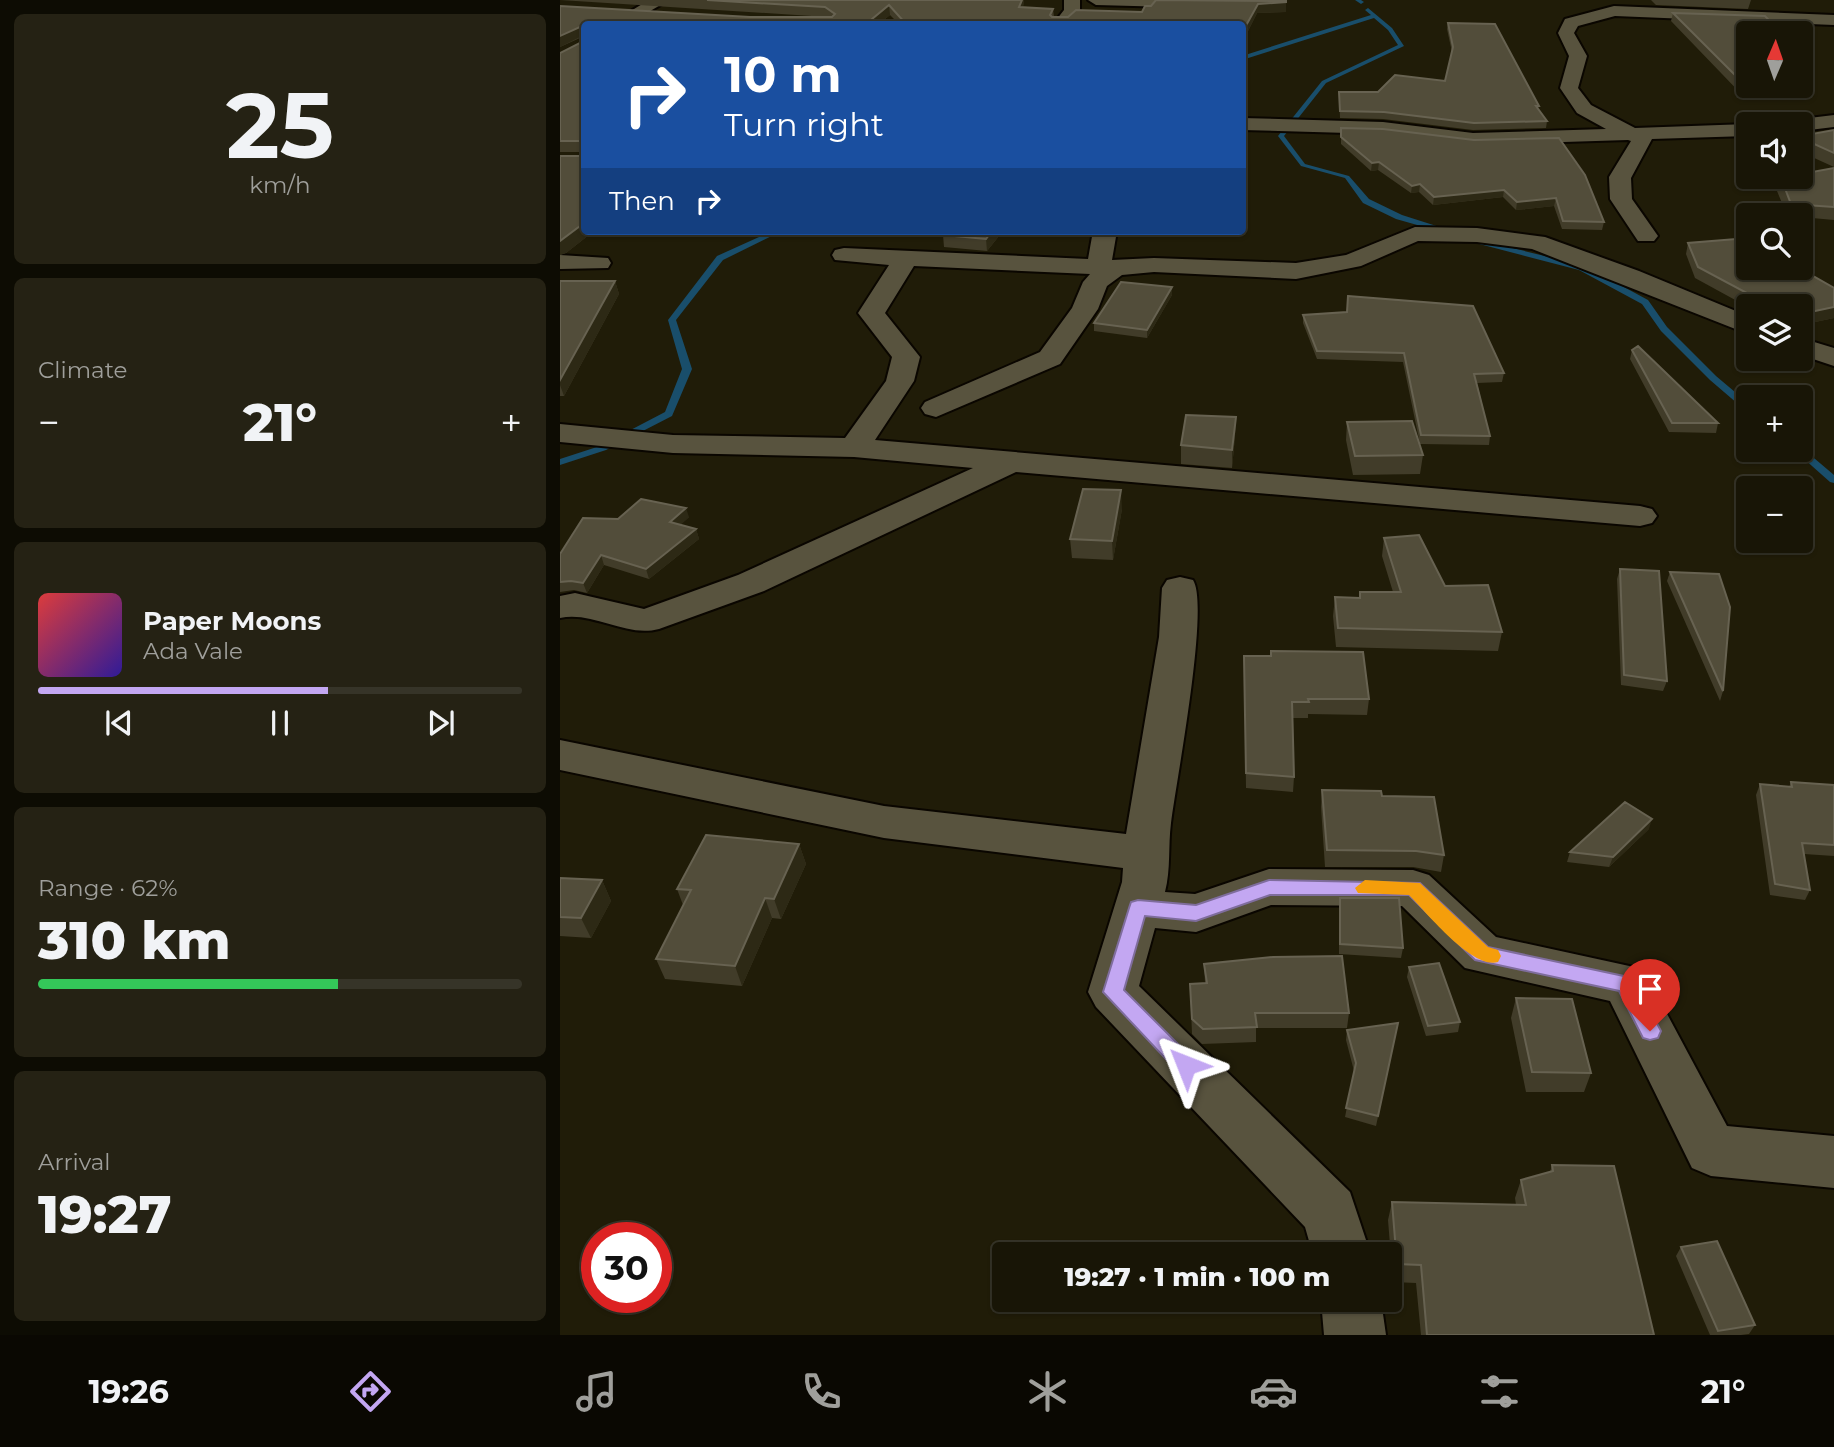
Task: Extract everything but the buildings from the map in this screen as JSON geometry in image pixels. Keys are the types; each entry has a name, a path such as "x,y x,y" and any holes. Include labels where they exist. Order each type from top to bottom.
{"street":[{"path":"1064,21 1072,11 1072,0"},
{"path":"1096,0 1223,3"},
{"path":"1646,236 1621,199 1620,177 1640,147 1642,139 1584,109 1569,88 1578,57 1566,33 1571,23 1588,16 1642,6 1834,20"},
{"path":"615,18 664,8"},
{"path":"1813,124 1834,121"},
{"path":"1246,124 1383,128 1473,139 1736,131"},
{"path":"844,255 1107,267 1154,265 1296,271 1352,261 1415,234 1503,237 1535,242 1630,276 1736,321"},
{"path":"936,408 1050,358 1085,309 1096,282 1107,267 1105,235"},
{"path":"854,448 900,381 906,357 871,313 906,258"},
{"path":"560,262 598,263"},
{"path":"1813,350 1834,358"},
{"path":"560,433 640,441 854,448 1640,516"},
{"path":"560,607 575,604 646,621 751,583 1010,462"},
{"path":"1180,588 1178,637 1145,882 1113,992 1330,1212 1338,1242"},
{"path":"560,755 884,822 1147,855"},
{"path":"1138,908 1196,913 1269,887 1413,888 1482,954 1626,984 1711,1150 1834,1162"},
{"path":"1352,1312 1354,1335"}],"waterway":[{"path":"1368,10 1390,29 1401,46 1324,82 1281,136 1303,165 1347,177 1366,201 1399,217 1446,232"},
{"path":"1246,57 1374,16"},
{"path":"560,462 603,448 669,414 687,369 672,320 720,258 769,235"},
{"path":"1467,238 1582,268 1645,302 1664,329 1736,398"},
{"path":"1813,462 1834,480"}],"slow traffic":[{"path":"1365,888 1413,888 1482,954 1491,956"}],"route":[{"path":"1186,1065 1113,992 1138,908 1196,913 1269,887 1413,888 1482,954 1626,984 1650,1031"}]}
